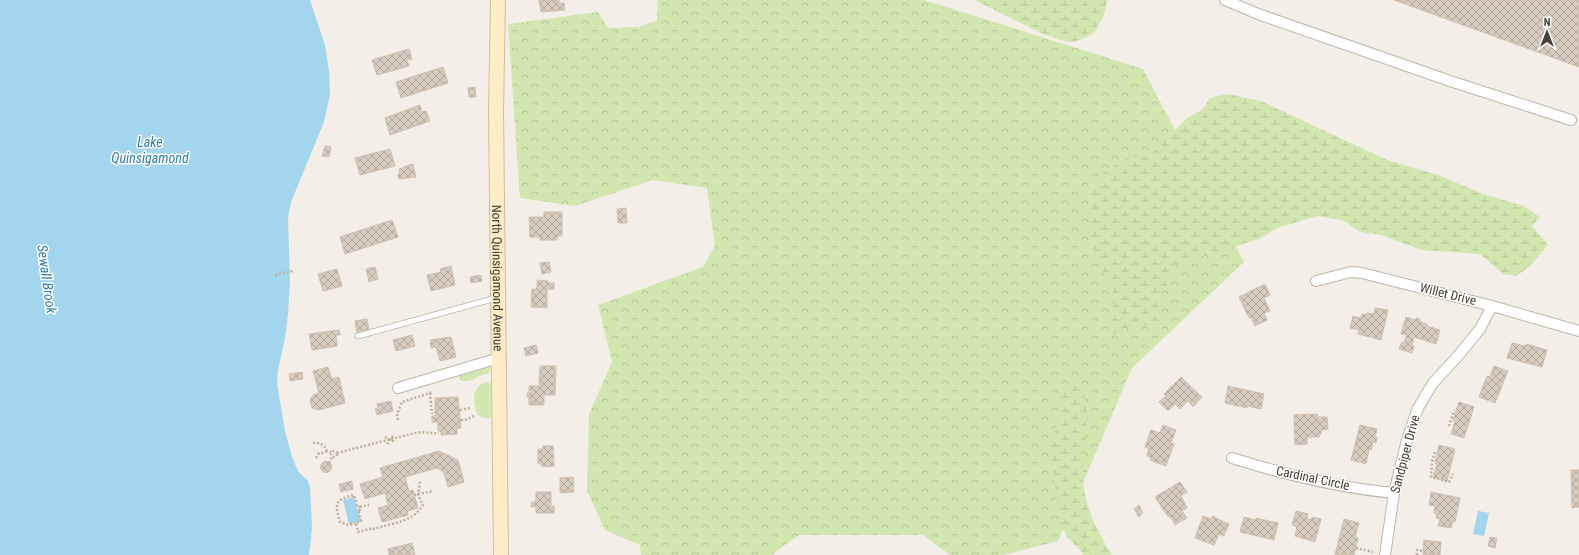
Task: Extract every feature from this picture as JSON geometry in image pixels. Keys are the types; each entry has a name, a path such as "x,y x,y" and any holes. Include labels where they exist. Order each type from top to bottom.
{"main road":[{"name":"North Quinsigamond Avenue","path":"498,0 496,95 501,555"}],"street":[{"path":"1225,0 1258,14 1453,82 1573,120"},
{"name":"Willet Drive","path":"1316,281 1351,272 1362,273 1492,306 1579,331"},
{"name":"Sandpiper Drive","path":"1385,555 1394,493 1407,440 1418,408 1433,383 1480,329 1492,306"},
{"path":"398,388 499,358"},
{"name":"Cardinal Circle","path":"1232,458 1316,480 1394,493"}],"lane":[{"path":"358,336 498,298"}],"path":[{"path":"275,275 293,271"},
{"path":"398,420 397,414 402,402 431,392 432,414"},
{"path":"460,410 471,408"},
{"path":"1449,426 1454,410"},
{"path":"461,420 474,416"},
{"path":"316,458 319,452 323,453 327,451 334,451 337,453 421,432 426,432 429,434 439,433"},
{"path":"387,444 394,435"},
{"path":"385,437 396,442"},
{"path":"313,443 324,446 327,451"},
{"path":"331,452 332,457"},
{"path":"1435,452 1432,462 1431,477 1449,482 1453,474"},
{"path":"329,462 332,457 336,456 337,453"},
{"path":"356,523 358,532 373,528 374,530 411,518 423,506 418,495 420,480"},
{"path":"414,495 433,491"},
{"path":"360,507 360,510 358,510 361,521 348,525 340,522 336,507 338,501 342,498 348,495 354,495 357,506 359,505 360,507 369,505"},
{"path":"1356,548 1373,552"},
{"path":"1417,555 1418,550 1423,551"}],"green space":[{"path":"658,0 924,0 1143,69 1244,262 1132,368 1058,541 1003,555 950,555 923,535 799,535 771,555 641,555 640,545 605,530 587,491 589,414 612,362 598,305 703,267 715,246 707,188 653,180 575,206 520,198 508,24 598,12 608,28 640,27 657,20"},
{"path":"974,0 1107,1 1104,15 1094,33 1073,42 1064,41 1043,34"},
{"path":"1227,94 1261,101 1387,160 1438,175 1483,194 1524,206 1540,217 1532,226 1548,245 1530,266 1517,276 1503,274 1480,254 1422,250 1381,235 1361,232 1342,220 1317,216 1277,228 1259,239 1175,265 1173,277 1159,294 1163,309 1158,319 1148,326 1133,323 1112,335 1113,292 1091,246 1091,191 1104,173 1130,157 1150,156 1187,118 1203,109 1210,98"},
{"path":"489,366 490,370 488,374 466,381 459,379 460,375"},
{"path":"1070,376 1077,377 1085,400 1086,425 1083,475 1085,496 1096,527 1112,555 1083,555 1068,538 1061,526 1051,458 1060,399"},
{"path":"487,382 491,384 491,416 490,418 483,418 478,415 474,396 478,387"}],"water":[{"name":"Lake Quinsigamond","path":"0,0 310,0 325,45 329,71 330,94 324,122 291,202 288,218 290,281 288,314 277,384 285,431 292,457 298,471 308,481 310,488 312,528 309,555 0,555"},
{"path":"354,497 361,521 349,524 343,500"},
{"path":"1478,511 1489,513 1484,536 1473,534"}],"building":[{"path":"539,0 559,0 559,3 564,3 565,10 541,12"},
{"path":"1394,0 1579,0 1579,67"},
{"path":"409,49 412,59 407,60 409,66 377,75 372,60"},
{"path":"443,67 448,83 401,98 396,82"},
{"path":"475,87 476,97 469,97 468,88"},
{"path":"420,105 422,112 426,111 430,121 390,135 385,118"},
{"path":"325,146 331,147 329,157 322,156"},
{"path":"390,149 395,166 360,175 355,158"},
{"path":"413,164 416,177 399,179 399,169"},
{"path":"626,208 627,223 618,223 617,209"},
{"path":"544,212 562,212 562,236 557,236 557,240 540,240 540,237 530,237 529,217 544,217"},
{"path":"392,220 398,237 345,254 340,237"},
{"path":"549,262 551,272 542,274 540,263"},
{"path":"451,266 455,285 431,291 427,275 441,272 440,269"},
{"path":"375,267 378,279 369,282 366,269"},
{"path":"337,269 342,286 323,291 318,274"},
{"path":"481,275 482,281 471,283 470,277"},
{"path":"537,280 554,283 554,289 547,289 547,308 531,307 532,289 537,289"},
{"path":"1265,284 1270,295 1264,298 1270,311 1264,313 1267,320 1255,326 1251,317 1249,318 1239,297"},
{"path":"1375,308 1388,310 1381,340 1358,334 1359,330 1350,328 1353,316 1361,318 1362,314 1374,314"},
{"path":"1406,317 1415,320 1416,318 1420,319 1420,322 1427,324 1427,326 1440,330 1436,344 1414,337 1412,353 1399,349 1407,335 1401,334"},
{"path":"367,319 369,331 357,333 355,321"},
{"path":"339,330 340,335 336,335 337,346 312,350 309,334"},
{"path":"412,335 415,346 396,351 393,340"},
{"path":"451,337 456,357 440,361 436,347 431,348 430,340"},
{"path":"1512,343 1525,346 1526,344 1547,350 1542,367 1507,358"},
{"path":"536,345 538,353 526,356 524,348"},
{"path":"540,366 556,366 555,395 544,395 544,405 529,405 529,397 527,397 527,393 529,393 529,386 539,386"},
{"path":"1494,366 1508,371 1495,403 1479,397 1487,376 1490,377"},
{"path":"328,367 332,379 339,377 345,403 318,410 312,408 310,400 313,395 319,393 313,371"},
{"path":"302,372 303,379 290,381 289,374"},
{"path":"1181,377 1202,397 1193,407 1188,401 1180,409 1175,404 1168,411 1159,402 1166,396 1164,394"},
{"path":"1228,386 1264,394 1261,409 1247,406 1247,408 1225,403"},
{"path":"458,397 461,428 457,428 457,434 441,435 441,431 438,431 438,422 432,422 432,416 435,416 435,398"},
{"path":"391,401 393,411 377,415 375,409 378,408 377,404"},
{"path":"1459,402 1474,407 1464,438 1451,434 1455,421 1453,420"},
{"path":"1317,414 1318,417 1327,417 1328,429 1321,430 1319,437 1307,437 1307,444 1295,445 1294,415"},
{"path":"1163,425 1176,430 1171,443 1174,444 1166,466 1150,460 1151,457 1147,456 1149,449 1145,447 1151,430 1160,433"},
{"path":"1360,425 1377,429 1375,437 1377,437 1376,443 1373,442 1371,450 1369,449 1366,464 1351,460"},
{"path":"1439,445 1455,449 1447,481 1433,477 1437,464 1435,463"},
{"path":"543,446 553,446 554,466 542,467 542,464 538,464 538,449 543,449"},
{"path":"439,451 458,460 464,482 448,487 444,473 437,468 405,477 409,491 413,490 418,508 407,511 408,515 382,522 378,508 388,505 385,493 365,499 360,484 383,477 380,468"},
{"path":"326,461 330,463 332,467 330,471 326,473 322,471 320,467 322,463"},
{"path":"1571,470 1579,470 1579,507 1572,508"},
{"path":"573,477 574,492 560,493 560,478"},
{"path":"352,481 353,489 341,492 339,484"},
{"path":"1180,482 1187,492 1181,496 1187,508 1182,511 1187,518 1175,525 1155,497"},
{"path":"536,492 551,492 551,506 554,506 554,513 536,513 536,507 531,507 531,503 536,501"},
{"path":"1431,492 1460,498 1455,522 1453,521 1451,528 1438,526 1440,519 1436,518 1437,514 1434,513 1435,506 1429,505"},
{"path":"1139,505 1143,513 1139,517 1134,509"},
{"path":"1296,511 1308,514 1307,519 1311,520 1312,517 1321,519 1315,542 1295,536 1297,527 1292,525"},
{"path":"1203,516 1211,519 1212,516 1229,524 1224,536 1219,534 1214,545 1195,538"},
{"path":"1244,517 1278,523 1274,540 1240,532"},
{"path":"1344,519 1359,523 1355,537 1358,538 1354,555 1335,555"},
{"path":"1490,537 1497,538 1495,548 1488,546"},
{"path":"1424,540 1441,542 1440,555 1423,555"},
{"path":"412,543 415,555 389,555 388,549"}],"water label":[{"name":"Sewall Brook","path":"47,279"}]}
